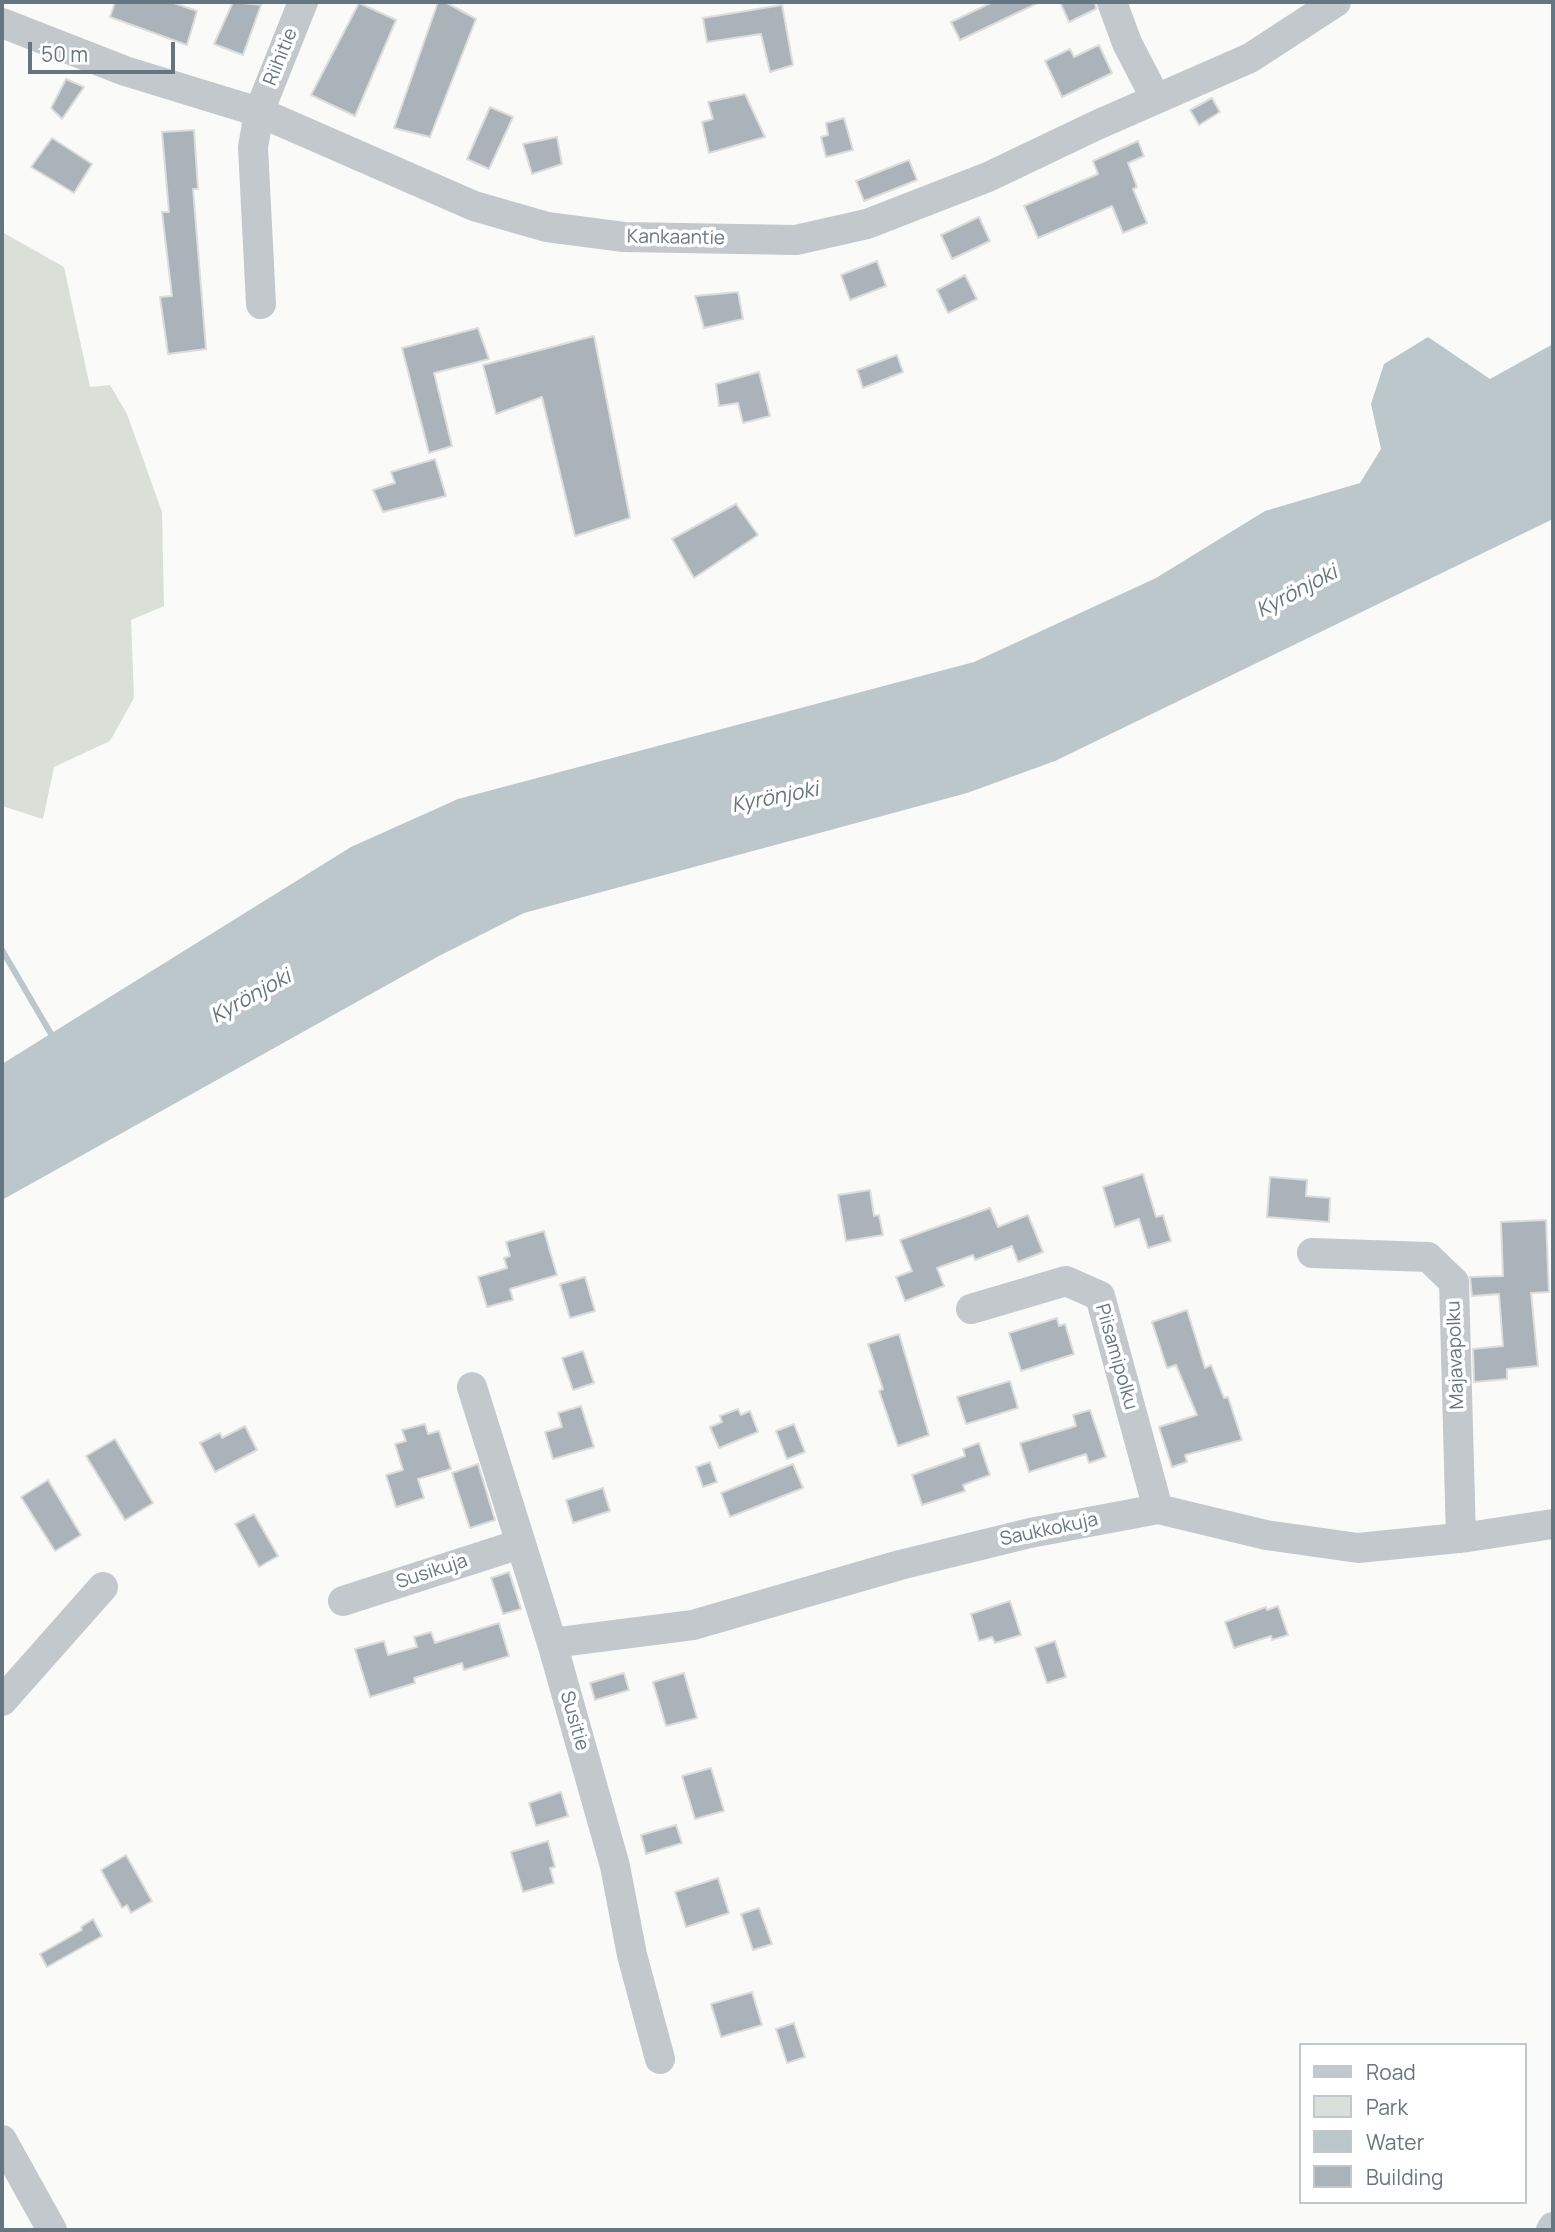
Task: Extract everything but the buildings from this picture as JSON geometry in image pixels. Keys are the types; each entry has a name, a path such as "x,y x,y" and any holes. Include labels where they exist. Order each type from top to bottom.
{"street":[{"name":"Riihitie","path":"261,304 253,147 259,112 303,2"},
{"path":"1112,2 1127,43 1156,99"},
{"name":"Kankaantie","path":"2,23 125,71 259,112 474,206 547,227 624,237 796,240 866,224 988,177 1250,58 1336,2"},
{"name":"Majavapolku","path":"1312,1253 1429,1257 1454,1282 1461,1538"},
{"name":"Piisamipolku","path":"971,1308 1066,1281 1100,1296 1158,1509"},
{"name":"Susitie","path":"472,1387 552,1643 615,1866 632,1955 660,2059"},
{"name":"Saukkokuja","path":"552,1643 693,1625 900,1565 1030,1533 1158,1509 1266,1535 1358,1548 1461,1538 1553,1524"},
{"name":"Susikuja","path":"343,1601 520,1544"},
{"path":"2,1701 103,1587"},
{"path":"2,2140 52,2230"}],"green space":[{"path":"2,232 64,267 90,387 110,385 127,414 162,512 164,606 131,620 134,698 110,741 54,767 43,819 2,806"}],"water":[{"name":"Kyrönjoki","path":"1428,337 1490,379 1553,344 1553,519 1055,761 967,793 524,913 439,956 2,1200 2,1064 351,847 458,799 974,662 1156,578 1265,511 1360,483 1381,449 1371,404 1384,364"}],"waterway":[{"path":"2,950 54,1039"}]}
